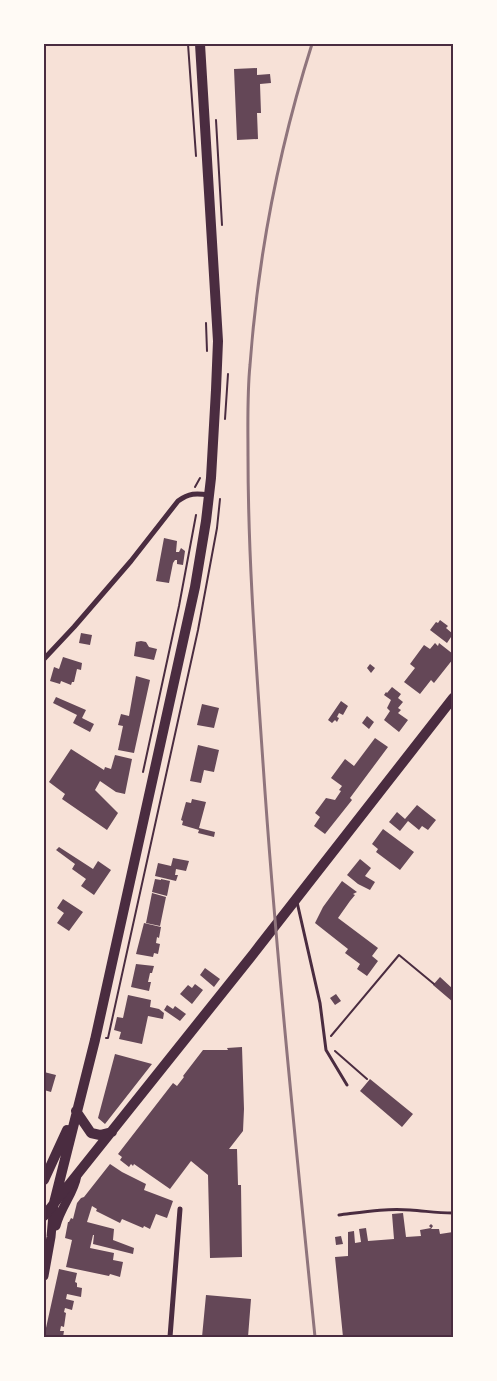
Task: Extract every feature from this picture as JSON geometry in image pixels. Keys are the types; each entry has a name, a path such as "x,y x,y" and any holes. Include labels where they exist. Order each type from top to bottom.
{"main road":[{"path":"44,1276 46,1252 51,1237 54,1203 95,1040 140,840 193,596 206,521 218,341 200,44"},
{"path":"44,1216 254,953 453,698"},
{"path":"76,1111 91,1133 100,1135 112,1132"},
{"path":"44,1180 76,1111"},
{"path":"51,1237 55,1233 60,1213 76,1184 77,1175"}],"street":[{"path":"44,659 124,568 178,501 194,493 209,495"},
{"path":"170,1337 180,1209"}],"lane":[{"path":"297,898 320,1003 326,1050 347,1085"},
{"path":"339,1215 381,1209 412,1210 436,1214 453,1213"}],"path":[{"path":"188,44 196,161"},
{"path":"206,323 207,356"},
{"path":"194,493 200,478"},
{"path":"142,774 179,606 196,514"},
{"path":"367,1079 325,1043 399,955 434,984"}],"building":[{"path":"257,68 257,75 270,74 271,83 260,84 261,113 257,113 258,139 237,140 234,69"},
{"path":"164,538 177,541 176,552 179,552 181,548 185,551 183,565 177,564 177,560 173,563 169,583 156,581"},
{"path":"440,620 448,626 446,628 453,634 447,643 430,630"},
{"path":"81,633 92,635 90,645 79,643"},
{"path":"136,642 146,642 149,647 157,649 154,660 134,656"},
{"path":"435,643 438,646 439,643 453,654 453,659 434,683 431,680 420,694 404,682 415,668 410,664 424,645 430,649"},
{"path":"63,657 82,663 81,670 77,669 74,682 71,685 61,681 60,684 50,681 54,667 59,669"},
{"path":"370,664 375,668 371,673 367,668"},
{"path":"136,676 150,680 134,753 118,750 123,726 118,725 121,714 129,716"},
{"path":"392,687 401,694 398,698 403,702 398,708 401,710 398,713 408,720 399,732 384,720 390,711 387,708 391,700 384,695"},
{"path":"56,697 86,710 82,718 94,724 90,732 73,723 77,715 53,703"},
{"path":"341,701 348,706 343,715 339,713 337,722 335,720 332,723 328,720"},
{"path":"202,704 219,708 214,728 197,725"},
{"path":"367,716 374,722 369,729 362,723"},
{"path":"375,738 388,747 350,798 352,800 325,834 314,826 320,817 315,813 326,798 335,800 341,791 339,790 342,786 331,778 345,759 354,766"},
{"path":"198,745 219,750 214,772 204,770 201,783 190,781"},
{"path":"71,749 104,770 105,767 111,769 115,755 132,759 125,794 116,792 100,781 95,790 118,813 107,830 62,799 65,794 49,782"},
{"path":"192,799 206,802 199,828 215,832 214,837 198,833 199,830 182,825 183,821 181,820 186,802 191,803"},
{"path":"417,805 436,820 428,830 422,826 419,830 408,821 400,831 389,822 397,812 405,819"},
{"path":"383,829 414,852 400,870 376,852 378,849 372,844"},
{"path":"59,847 93,869 98,861 111,870 94,895 81,886 86,879 72,869 75,864 56,850"},
{"path":"173,858 189,861 186,871 176,869 175,875 178,875 176,881 155,876 158,863 171,866"},
{"path":"360,859 371,868 365,876 375,882 370,890 358,884 347,875"},
{"path":"155,879 170,881 167,896 152,892"},
{"path":"342,881 357,892 353,894 355,895 338,918 378,948 372,956 378,961 367,976 357,969 360,964 345,953 348,949 315,923 323,907"},
{"path":"152,893 166,897 160,926 146,923"},
{"path":"63,899 83,912 69,931 57,923 64,913 57,908"},
{"path":"144,923 161,927 156,943 160,944 158,954 154,953 153,957 136,954"},
{"path":"136,964 154,966 148,982 151,982 149,991 131,987"},
{"path":"205,968 220,979 214,987 200,975"},
{"path":"440,977 453,989 453,1002 433,985"},
{"path":"195,984 203,990 192,1004 180,994 188,985 192,988"},
{"path":"336,994 341,1001 335,1005 330,998"},
{"path":"128,995 151,1000 150,1007 159,1009 164,1013 163,1019 148,1016 142,1044 119,1039 121,1032 114,1030 117,1017 123,1018"},
{"path":"167,1005 173,1009 175,1006 186,1014 180,1021 164,1010"},
{"path":"242,1047 243,1131 229,1149 237,1149 238,1185 241,1185 242,1257 210,1258 208,1175 191,1161 170,1189 134,1164 133,1166 131,1164 129,1167 120,1160 122,1157 118,1154 173,1083 177,1086 203,1050 228,1050 227,1048"},
{"path":"115,1054 152,1064 105,1124 98,1118"},
{"path":"44,1072 56,1075 51,1092 44,1090"},
{"path":"370,1079 413,1114 402,1127 360,1091"},
{"path":"110,1164 146,1184 144,1190 173,1201 167,1218 156,1214 150,1229 122,1219 120,1223 96,1211 97,1209 92,1206 87,1222 114,1229 113,1240 134,1248 133,1254 93,1244 93,1235 90,1248 114,1253 113,1260 123,1262 120,1277 66,1267 72,1240 65,1238 68,1222 71,1218 73,1219 77,1203"},
{"path":"403,1213 406,1237 421,1236 420,1230 431,1228 429,1226 431,1224 433,1226 431,1229 439,1229 440,1234 453,1232 453,1337 343,1337 335,1257 348,1256 348,1232 354,1231 355,1243 361,1242 359,1229 366,1228 368,1241 394,1239 392,1214"},
{"path":"341,1236 343,1244 336,1245 335,1237"},
{"path":"59,1269 77,1273 75,1282 77,1287 82,1288 81,1297 67,1294 66,1299 74,1301 72,1310 65,1308 64,1327 61,1326 60,1331 64,1331 63,1337 44,1337"},
{"path":"206,1295 251,1299 248,1337 202,1337"}],"railway":[{"path":"312,44 280,163 258,283 249,376 248,495 255,648 268,835 315,1337"}]}
